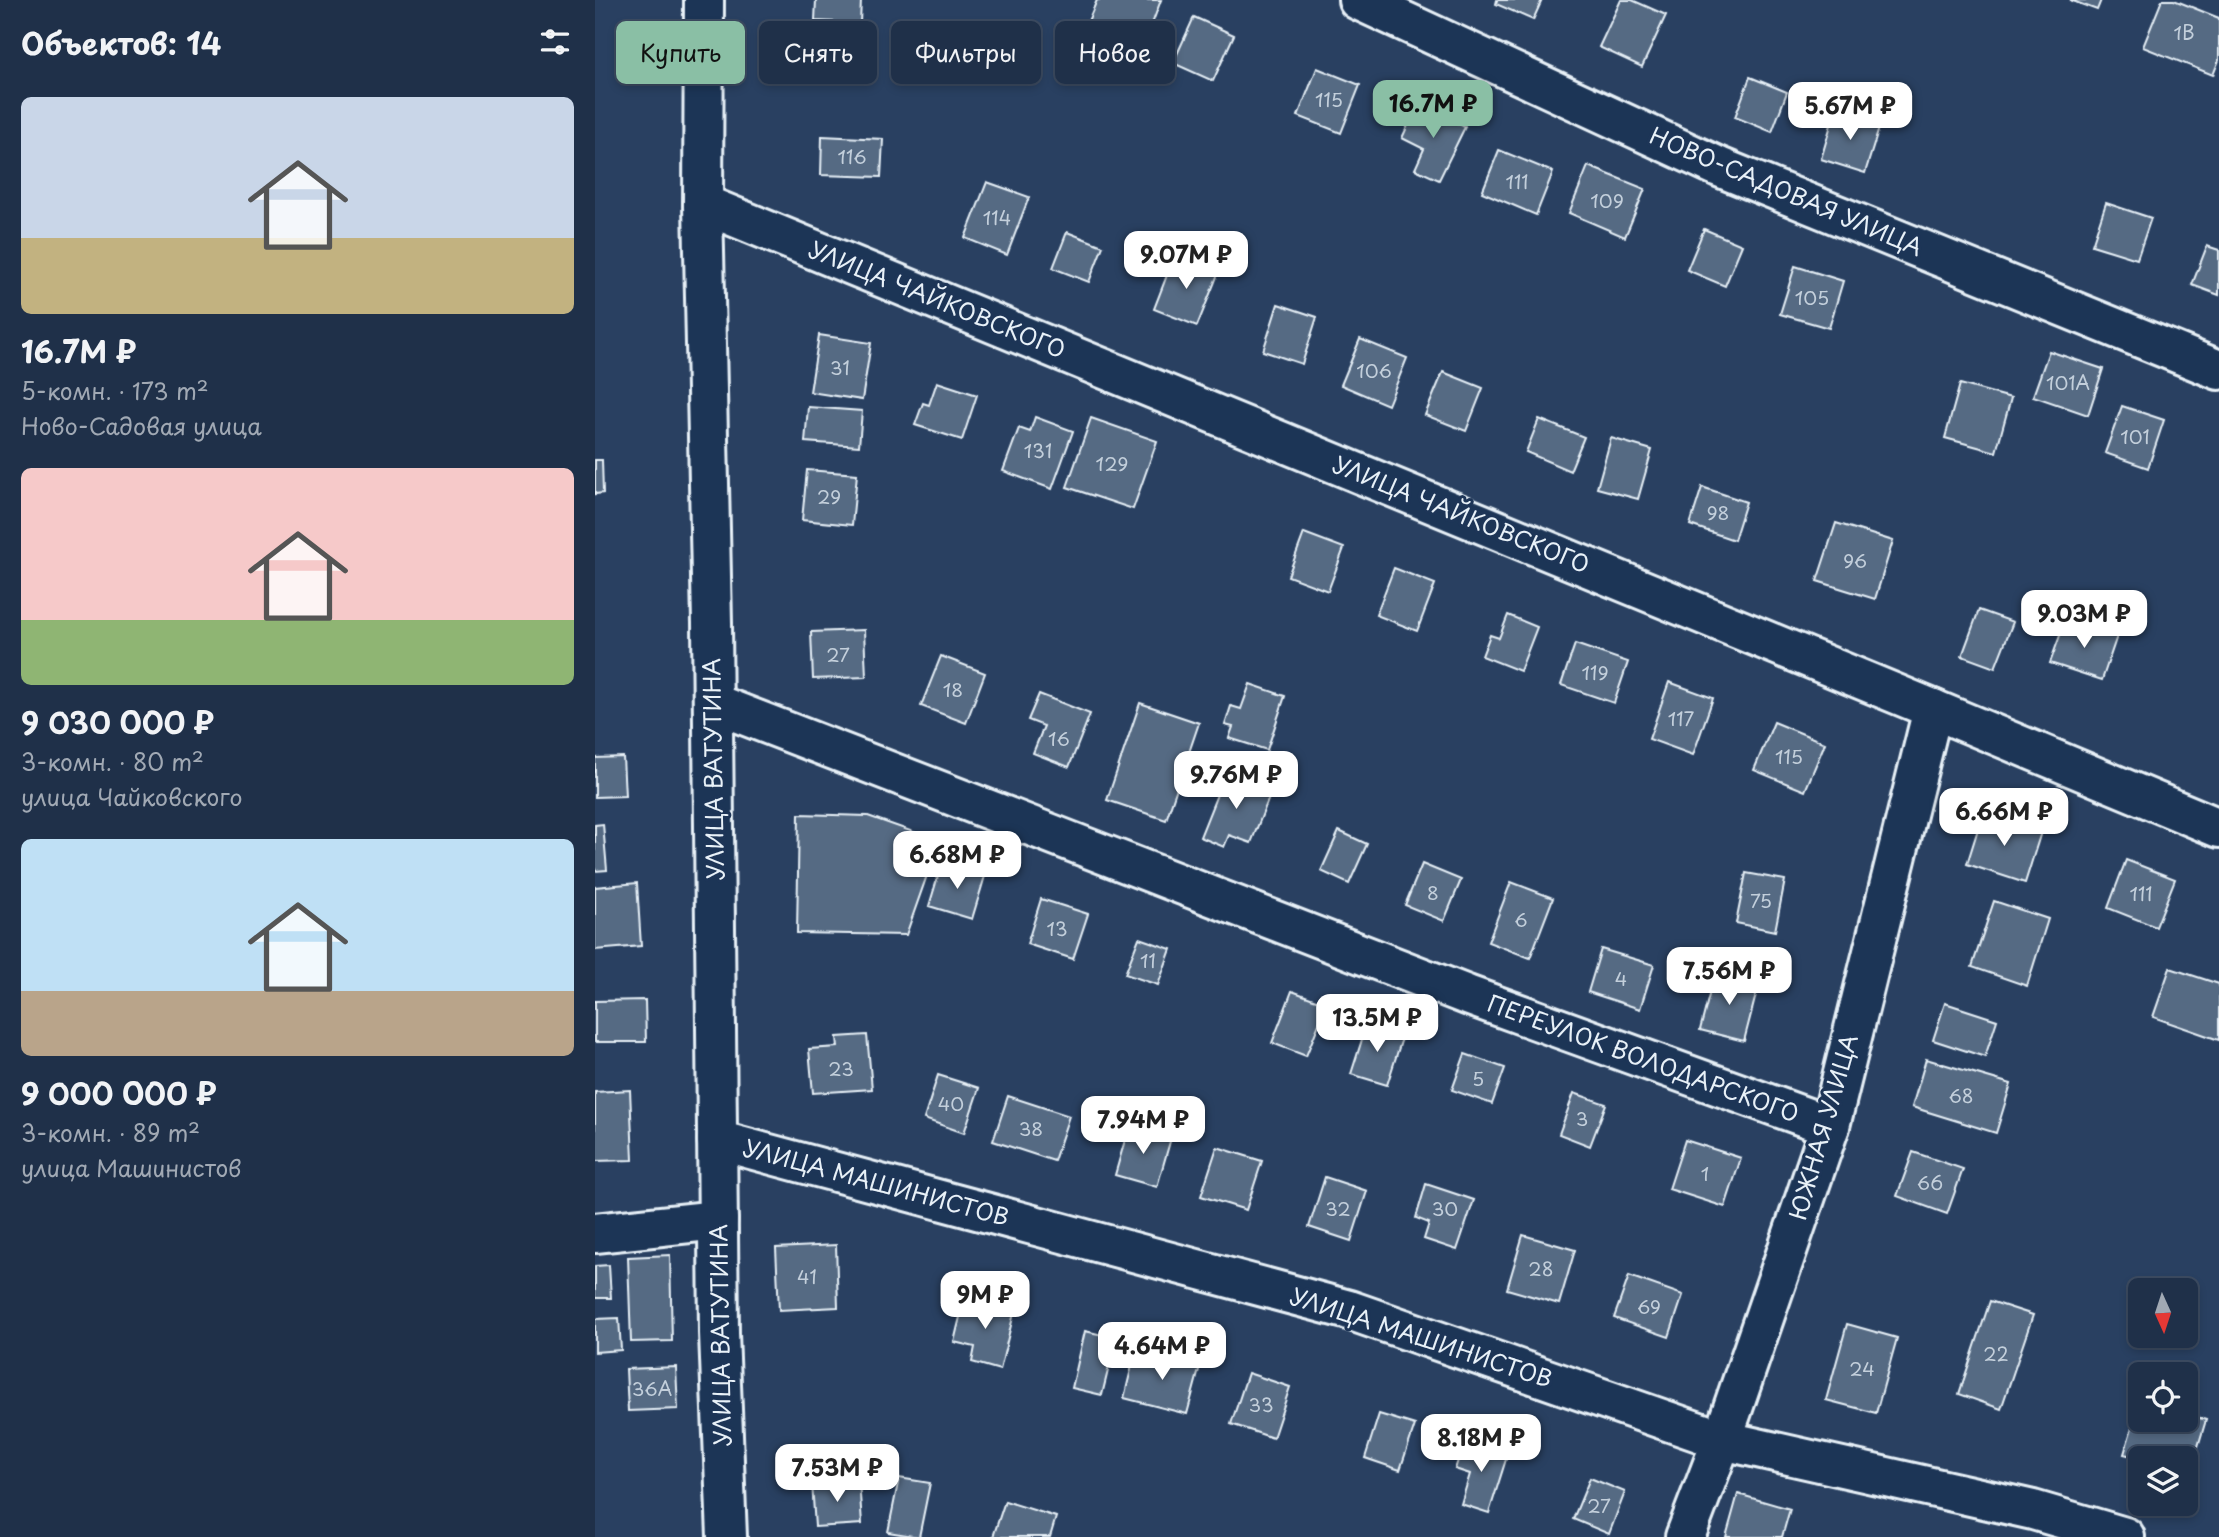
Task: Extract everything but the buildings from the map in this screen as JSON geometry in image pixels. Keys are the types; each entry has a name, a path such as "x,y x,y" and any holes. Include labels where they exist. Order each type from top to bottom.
{"street":[{"name":"УЛИЦА ВАТУТИНА","path":"704,0 703,204 713,703 719,1333 727,1537"},
{"name":"НОВО-САДОВАЯ УЛИЦА","path":"1358,0 1719,167 2219,370"},
{"name":"УЛИЦА ЧАЙКОВСКОГО","path":"703,204 2219,828"},
{"name":"ПЕРЕУЛОК ВОЛОДАРСКОГО","path":"713,703 1467,995 1830,1126"},
{"name":"ЮЖНАЯ УЛИЦА","path":"1685,1537 1722,1440 1830,1126 1933,709"},
{"name":"УЛИЦА МАШИНИСТОВ","path":"717,1140 1349,1310 1722,1440 2033,1510 2125,1537"},
{"path":"595,1233 718,1220"}]}
